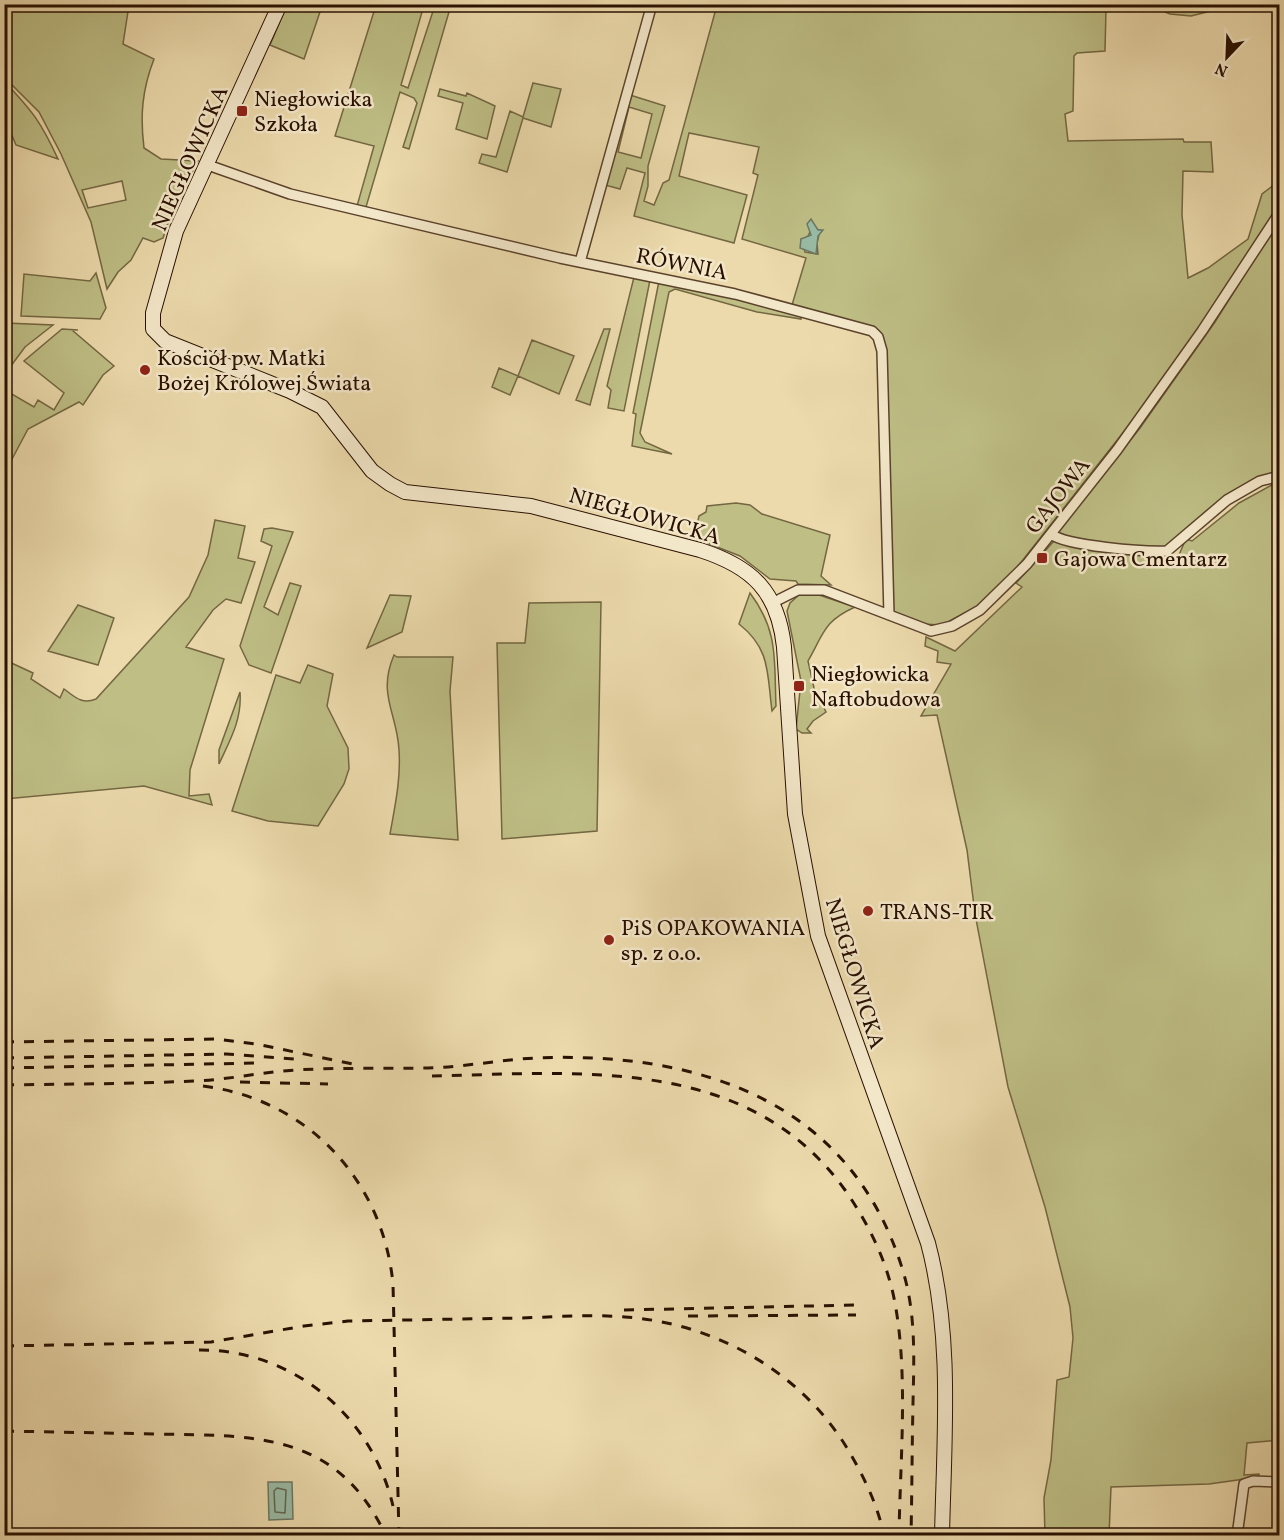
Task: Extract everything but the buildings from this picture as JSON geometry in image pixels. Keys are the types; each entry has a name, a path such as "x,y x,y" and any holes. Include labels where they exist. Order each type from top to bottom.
{"street":[{"name":"NIEGŁOWICKA","path":"280,4 176,231 153,313 153,329 160,338 290,391 322,407 372,471 405,492 531,506 700,550 724,559 741,569 774,602 781,622 784,647 795,814 818,936 928,1243 936,1274 944,1349 942,1536"},
{"path":"580,262 652,4"},
{"name":"RÓWNIA","path":"205,164 290,194 580,262 735,294 860,326 876,334 882,351 885,534 889,615"},
{"name":"GAJOWA","path":"774,602 798,590 819,589 926,630 942,630 959,623 996,596 1051,534 1166,383 1280,212"},
{"path":"1051,534 1061,540 1105,547 1164,552 1172,549 1227,500 1260,481 1280,476"},
{"path":"1237,1536 1244,1484 1253,1481 1280,1482"}],"green space":[{"path":"4,5 129,5 123,44 154,59 143,103 144,148 161,159 198,161 173,208 163,238 154,242 143,238 131,260 118,272 107,289 91,222 61,154 39,112 5,78","holes":["122,181 126,200 88,208 82,190"]},
{"path":"287,5 322,6 304,59 270,45"},
{"path":"376,5 424,5 401,85 408,88 435,5 451,5 409,149 403,147 417,103 414,98 400,92 366,207 357,206 374,146 335,136"},
{"path":"717,5 1279,5 1215,10 1191,16 1170,14 1158,9 1106,9 1105,51 1077,53 1074,56 1073,111 1065,114 1068,141 1183,139 1184,142 1211,142 1213,172 1183,171 1182,215 1188,278 1208,268 1248,239 1262,194 1279,181 1279,207 1221,296 1140,411 1008,579 976,607 942,625 922,624 893,613 885,357 865,325 792,305 806,258 742,239 758,175 753,173 759,147 689,133 679,176 747,195 734,243 634,216 645,173 627,168 620,189 605,185 630,95 665,106 648,166 648,186 644,201 654,205 663,183 669,180","holes":["629,107 652,114 641,158 618,152","820,230 817,243 818,254 805,252 801,239 807,238 810,232"]},
{"path":"5,82 36,118 58,159 16,145 5,119"},
{"path":"533,83 561,89 551,127 523,118 507,172 479,163 482,154 496,157 510,111 523,117"},
{"path":"440,89 466,96 467,93 495,106 487,139 456,129 463,103 438,96"},
{"path":"1279,220 1280,452 1275,474 1263,477 1165,547 1118,546 1056,534 1140,428 1215,322"},
{"path":"96,273 106,308 100,319 21,316 24,274 90,281"},
{"path":"634,277 650,280 624,411 608,408 611,390 607,386"},
{"path":"659,281 801,314 801,319 757,312 675,289 669,292 640,433 645,442 672,454 632,446 636,414 633,413"},
{"path":"5,323 53,325 25,347 5,374"},
{"path":"62,329 78,330 72,330 114,366 103,375 83,405 79,402 28,429 11,461 5,460 5,390 34,407 38,400 54,410 64,393 24,361"},
{"path":"604,329 610,329 590,405 576,400"},
{"path":"532,340 574,356 559,394 518,376"},
{"path":"499,368 518,376 510,395 492,387"},
{"path":"1279,481 1279,1440 1247,1443 1244,1475 1259,1474 1259,1477 1209,1484 1111,1487 1109,1535 1045,1535 1044,1498 1051,1460 1057,1380 1069,1377 1073,1338 1070,1307 1045,1207 1008,1087 975,914 967,850 937,715 921,716 951,664 937,662 938,651 925,646 926,637 955,651 1022,587 1016,583 1054,541 1178,557 1186,539 1192,541 1239,503"},
{"path":"736,503 750,505 762,514 830,535 821,576 831,585 798,584 796,581 770,579 740,556 694,538 699,516 706,512 707,506"},
{"path":"215,520 245,526 238,558 255,562 241,603 226,599 213,610 186,647 224,659 190,770 189,796 209,794 212,805 144,786 5,799 5,660 33,673 31,679 60,698 64,689 83,701 96,699 189,597 208,555"},
{"path":"272,528 293,532 264,607 278,615 290,583 301,586 271,673 249,665 240,646 272,546 261,541 264,529"},
{"path":"750,593 766,620 773,647 776,706 772,711 766,663 757,643 739,624"},
{"path":"800,594 816,594 855,607 831,623 808,661 814,688 826,712 813,721 807,729 811,733 802,733 796,729 801,681 787,611 790,603"},
{"path":"390,595 411,596 402,632 367,648"},
{"path":"601,602 597,831 502,839 497,643 525,643 529,603"},
{"path":"78,605 114,618 98,665 48,651"},
{"path":"394,655 397,657 453,657 450,691 458,840 390,834 399,771 398,737 389,703 387,681"},
{"path":"308,665 333,674 327,706 348,748 349,769 344,784 318,826 268,821 232,811 276,675 300,683"},
{"path":"240,692 237,721 219,764 219,750"}],"water":[{"path":"811,219 818,230 823,230 818,236 816,254 800,248 801,239 811,235 807,224"},
{"path":"268,1482 292,1482 293,1519 269,1520"}],"railway":[{"path":"4,1042 217,1039 256,1044 353,1064"},
{"path":"4,1058 226,1054 294,1059"},
{"path":"4,1085 194,1081 300,1070 428,1068 535,1058 595,1058 654,1064 709,1077 761,1098 807,1127 846,1165 879,1212 903,1271 910,1303 914,1369 911,1536"},
{"path":"4,1068 257,1063"},
{"path":"432,1076 544,1073 601,1075 656,1081 710,1093 760,1114 805,1146 845,1190 863,1218 877,1247 893,1293 902,1364 899,1536"},
{"path":"240,1082 328,1084"},
{"path":"203,1086 241,1094 275,1108 306,1127 333,1151 356,1179 374,1211 386,1246 393,1284 399,1536"},
{"path":"624,1310 855,1305"},
{"path":"688,1316 856,1315"},
{"path":"4,1346 211,1342 348,1321 586,1316 658,1321 691,1329 752,1356 780,1374 805,1396 828,1421 853,1458 874,1502 884,1536"},
{"path":"199,1350 233,1353 266,1361 296,1375 323,1394 347,1417 367,1444 382,1473 393,1506"},
{"path":"4,1431 227,1436 259,1439 290,1446 318,1458 343,1476 366,1502 386,1536"}],"place":[{"name":"Niegłowicka Szkoła","path":"242,111"},
{"name":"Kościół pw. Matki Bożej Królowej Świata","path":"145,370"},
{"name":"Gajowa Cmentarz","path":"1042,558"},
{"name":"Niegłowicka Naftobudowa","path":"799,686"},
{"name":"TRANS-TIR","path":"868,911"},
{"name":"PiS OPAKOWANIA sp. z o.o.","path":"609,940"}]}
